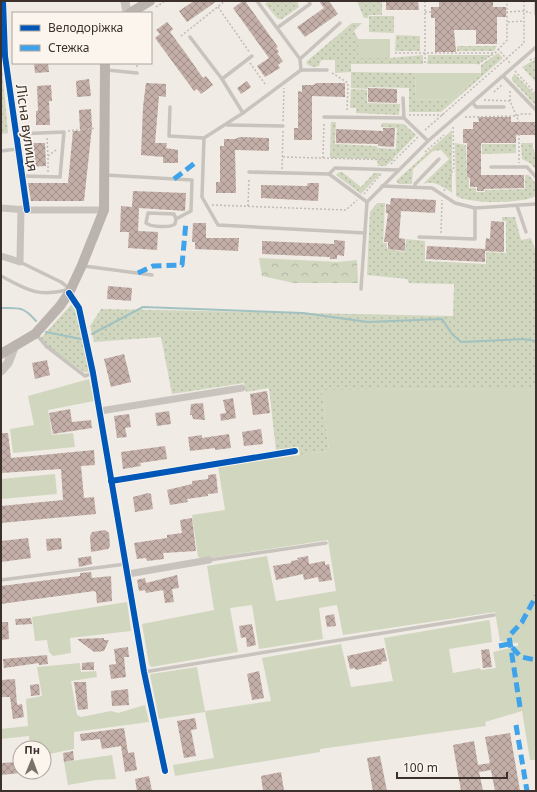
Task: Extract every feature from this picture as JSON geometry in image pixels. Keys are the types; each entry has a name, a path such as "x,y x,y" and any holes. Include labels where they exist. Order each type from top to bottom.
{"main road":[{"path":"132,12 150,1"},
{"path":"1,354 35,334 60,306 70,292 104,210 106,175 104,66"}],"street":[{"name":"Лісна вулиця","path":"3,1 5,56 24,209 20,262"},
{"path":"125,1 126,12"},
{"path":"1,208 104,210"},
{"path":"1,256 20,262"},
{"path":"70,292 79,308 93,374 144,672 165,771"},
{"path":"1,371 8,363 15,345"},
{"path":"100,412 242,388"},
{"path":"111,480 295,451"},
{"path":"128,574 209,560"}],"lane":[{"path":"257,1 300,59 301,70"},
{"path":"277,28 310,4 308,1"},
{"path":"536,1 536,14"},
{"path":"300,59 340,23"},
{"path":"190,37 222,79 243,113"},
{"path":"361,289 367,202 428,141 536,47"},
{"path":"222,79 252,56"},
{"path":"104,66 137,73"},
{"path":"170,107 169,136 204,138 226,125 301,70 327,70"},
{"path":"504,76 506,82 536,110"},
{"path":"403,98 404,118"},
{"path":"473,103 476,107 504,107"},
{"path":"324,117 404,118 428,141"},
{"path":"226,125 283,126"},
{"path":"15,134 64,132 60,177 21,176"},
{"path":"204,138 202,197 218,225 365,233"},
{"path":"1,151 17,150"},
{"path":"415,187 415,184 439,159"},
{"path":"490,167 527,167 536,177"},
{"path":"329,174 335,168 398,170"},
{"path":"249,172 329,174 367,202"},
{"path":"106,175 192,180 191,211 176,219 175,224 172,226 149,225 146,223 148,213 174,214 176,219"},
{"path":"382,186 432,188 455,203 475,208 536,204"},
{"path":"517,206 526,232"},
{"path":"419,237 475,239 475,208"},
{"path":"20,262 61,282 70,292"},
{"path":"82,265 152,275"},
{"path":"1,276 34,293 70,292"},
{"path":"35,334 46,346 85,376 93,374"},
{"path":"209,560 326,544"},
{"path":"1,580 126,564"},
{"path":"144,672 494,615"}],"path":[{"path":"181,36 225,1"},
{"path":"425,1 425,64"},
{"path":"478,64 495,53 507,40 507,1"},
{"path":"206,205 346,210 421,134 524,43 524,1"},
{"path":"218,7 252,56"},
{"path":"507,11 524,11 531,13"},
{"path":"425,12 431,12"},
{"path":"507,22 524,21"},
{"path":"498,49 507,58"},
{"path":"395,53 495,53"},
{"path":"528,61 536,58"},
{"path":"247,60 265,84"},
{"path":"459,122 520,69"},
{"path":"327,70 348,83 347,111"},
{"path":"516,72 536,94"},
{"path":"506,82 507,86"},
{"path":"282,172 284,83"},
{"path":"510,89 510,100 519,122"},
{"path":"484,100 510,100"},
{"path":"465,116 516,116 522,114 536,114"},
{"path":"404,118 409,115 443,115"},
{"path":"323,158 324,117"},
{"path":"421,156 453,127 454,167 442,195 441,238"},
{"path":"64,132 73,129 98,128"},
{"path":"519,130 519,167"},
{"path":"48,176 46,138 52,137"},
{"path":"48,156 57,150"},
{"path":"283,157 395,160"},
{"path":"248,207 249,172"}],"green space":[{"path":"269,1 297,1 299,7 282,19 278,19 265,4"},
{"path":"357,1 382,1 382,15 369,15 368,18 364,18"},
{"path":"369,16 394,16 394,33 369,32"},
{"path":"352,23 362,23 354,31 358,39 358,58 390,58 423,55 423,64 351,64 351,72 335,73 335,60 321,60 319,66 314,67 308,65 306,62"},
{"path":"396,35 420,36 420,51 395,51"},
{"path":"358,39 390,39 390,58 358,58"},
{"path":"457,46 497,46 494,51 457,51"},
{"path":"498,53 503,58 441,112 409,112 409,88 351,88 351,72 416,73 415,99 451,100 481,73 481,65"},
{"path":"1,55 8,133 1,134"},
{"path":"428,55 492,55 478,64 427,64"},
{"path":"536,59 536,82 522,67"},
{"path":"416,73 481,73 451,100 415,99"},
{"path":"515,74 536,96 536,106 512,80 512,77"},
{"path":"351,89 367,90 367,103 400,104 399,115 356,113 356,108 350,108"},
{"path":"331,122 336,122 335,144 377,146 377,148 396,149 397,128 381,127 382,123 404,124 416,135 386,166 378,166 377,159 330,158"},
{"path":"452,130 452,193 442,186 431,183 423,184 449,159 441,150 433,151 413,169 412,184 399,184 396,181"},
{"path":"455,143 466,145 467,178 469,178 469,188 476,188 476,192 485,192 485,190 525,189 525,175 529,175 536,184 536,196 529,199 508,202 484,202 463,199 456,196"},
{"path":"521,143 533,143 533,148 536,155 536,170 530,163 522,159"},
{"path":"482,144 516,144 516,153 482,154"},
{"path":"339,172 342,172 361,187 374,173 381,173 361,194 336,175"},
{"path":"377,203 385,203 383,243 387,243 387,249 405,252 406,239 425,241 425,261 486,264 486,252 506,253 506,221 502,221 502,217 515,217 521,240 531,238 536,252 536,389 322,390 329,451 300,455 298,447 276,450 269,388 246,392 244,383 172,394 161,337 94,342 90,326 101,309 453,316 454,284 409,283 407,279 367,275 370,212"},
{"path":"259,258 338,262 357,260 358,283 294,283 262,276"},
{"path":"71,305 75,310 90,372 84,372 47,346 41,338"},
{"path":"89,379 94,401 48,410 52,435 73,433 75,447 13,453 10,429 34,425 28,396"},
{"path":"536,389 536,760 530,760 522,711 485,722 486,726 320,749 320,752 175,776 173,765 214,758 205,712 159,719 151,674 197,667 205,711 271,701 262,658 341,644 351,687 393,681 384,638 489,620 492,642 449,649 453,673 480,668 481,670 496,668 493,652 518,646 518,643 500,641 495,612 343,635 337,605 319,608 323,639 259,649 252,605 230,608 238,652 151,667 149,664 142,624 214,610 207,566 267,556 276,601 336,591 328,540 203,559 198,557 192,515 225,510 218,466 329,451 322,390"},
{"path":"55,474 57,494 1,499 1,479"},
{"path":"127,602 131,631 70,638 71,653 53,656 49,652 47,640 35,641 32,617"},
{"path":"80,663 81,672 96,671 97,677 71,681 77,715 81,717 111,711 118,713 145,705 149,722 74,732 74,749 52,753 52,740 29,740 29,736 1,739 1,729 28,726 26,699 42,696 37,667"},
{"path":"112,755 116,779 96,780 68,785 64,762"}],"building":[{"path":"194,1 217,1 187,22 179,11"},
{"path":"245,1 278,47 276,48 279,52 277,53 283,61 278,65 280,68 265,77 257,66 269,58 233,8"},
{"path":"319,1 329,1 338,14 305,37 297,27 324,8"},
{"path":"386,1 418,1 419,10 386,10"},
{"path":"439,1 493,1 493,7 506,7 506,17 497,17 497,44 476,44 476,30 454,30 456,52 435,52 435,18 431,18 431,7 439,7"},
{"path":"167,22 173,29 170,32 203,78 206,76 213,85 201,94 197,89 194,91 155,38 160,34 156,30"},
{"path":"34,64 48,64 49,72 35,73"},
{"path":"89,79 91,96 77,97 76,81"},
{"path":"247,81 251,87 241,94 237,88"},
{"path":"146,83 166,84 166,97 159,96 155,143 167,143 166,148 178,150 178,163 163,163 163,157 141,155 143,107"},
{"path":"317,83 345,83 345,97 312,96 312,140 294,140 294,128 298,128 298,91 302,92 302,85 313,85"},
{"path":"51,85 52,101 49,101 50,125 36,125 36,111 38,111 37,86"},
{"path":"368,88 397,89 397,103 368,102"},
{"path":"91,109 92,127 84,201 31,201 28,183 68,183 73,131 80,131 79,110"},
{"path":"478,117 511,117 511,122 536,122 536,135 516,135 516,143 481,143 481,175 524,175 524,188 484,189 484,191 477,191 477,187 470,187 470,178 467,177 467,143 463,143 463,129 473,129 473,122 479,122"},
{"path":"383,128 395,128 394,147 378,146 378,144 336,143 336,129 383,131"},
{"path":"240,137 269,138 269,151 235,150 236,193 216,193 216,182 220,182 220,146 224,146 224,139 235,139"},
{"path":"27,143 45,143 46,166 27,167"},
{"path":"308,183 319,183 318,201 261,198 261,185 307,186"},
{"path":"133,191 186,193 185,211 139,208 138,231 158,232 157,250 128,248 129,232 120,232 121,206 132,207"},
{"path":"391,198 436,200 435,213 401,211 399,238 405,239 405,251 388,249 388,242 384,242 388,213 386,213 386,204 390,205"},
{"path":"491,221 504,222 504,252 485,251 486,238 490,239"},
{"path":"193,223 206,223 206,238 239,238 238,251 195,249 195,242 192,242"},
{"path":"334,240 345,241 344,256 337,255 337,259 330,259 330,257 262,254 262,241 334,244"},
{"path":"427,246 485,249 485,262 426,259"},
{"path":"108,286 132,288 131,301 107,299"},
{"path":"124,354 131,382 111,387 104,359"},
{"path":"47,360 50,375 35,379 32,363"},
{"path":"267,391 270,413 253,415 250,394"},
{"path":"233,398 236,418 221,421 220,414 226,413 223,400"},
{"path":"203,403 205,420 193,419 192,415 190,415 191,404"},
{"path":"70,409 72,422 91,420 92,428 53,434 49,413"},
{"path":"169,411 171,424 157,426 155,413"},
{"path":"129,414 131,427 125,428 127,437 117,438 114,416"},
{"path":"261,429 263,444 244,446 242,432"},
{"path":"1,433 8,433 11,458 94,450 95,465 81,466 84,498 94,497 96,514 1,523 1,506 63,500 61,469 1,473"},
{"path":"229,434 231,448 190,451 188,437 202,435 202,438"},
{"path":"165,446 167,459 140,463 141,466 123,469 121,452"},
{"path":"216,474 218,493 187,499 188,502 170,505 167,490 192,484 192,481 208,479 208,475"},
{"path":"148,493 151,494 153,509 135,512 133,497"},
{"path":"192,518 196,551 163,553 164,559 147,561 146,558 137,559 134,543 167,538 167,535 182,533 180,520"},
{"path":"105,530 109,533 110,546 108,549 91,552 90,536 92,532"},
{"path":"28,538 31,558 1,562 1,541"},
{"path":"61,538 62,549 47,551 46,539"},
{"path":"91,556 92,564 79,567 78,558"},
{"path":"308,556 309,564 325,561 325,565 329,564 332,580 319,582 318,577 304,580 303,574 276,580 273,566 291,563 291,561 298,560 297,558"},
{"path":"91,572 92,578 111,576 112,601 97,603 96,592 94,591 1,604 1,586 80,576 80,573"},
{"path":"177,575 179,588 172,589 174,602 165,603 163,590 146,593 145,590 139,591 137,580 145,578 146,583"},
{"path":"334,614 336,626 327,627 325,616"},
{"path":"31,618 32,624 16,625 15,619"},
{"path":"1,622 8,622 9,639 1,640"},
{"path":"252,624 256,645 247,647 246,637 241,638 239,626"},
{"path":"104,638 104,640 109,640 104,651 94,652 77,639"},
{"path":"128,647 129,657 124,657 126,677 111,679 109,665 116,664 114,649"},
{"path":"384,648 387,661 381,662 382,664 356,670 355,668 350,669 347,656"},
{"path":"489,649 492,667 483,668 481,650"},
{"path":"47,655 48,664 39,665 39,663 4,668 3,659"},
{"path":"94,662 94,670 82,670 82,663"},
{"path":"259,671 264,698 252,700 247,674"},
{"path":"15,679 17,705 22,704 24,717 13,719 10,697 2,697 1,680"},
{"path":"74,682 86,682 88,709 78,710"},
{"path":"39,684 40,695 31,696 30,685"},
{"path":"128,689 129,705 112,706 111,691"},
{"path":"195,718 197,729 191,730 196,756 184,758 177,721"},
{"path":"124,728 128,753 134,752 137,770 125,772 121,746 102,749 100,739 81,741 80,734"},
{"path":"510,733 520,791 495,791 491,770 479,772 483,791 461,791 453,745 474,741 478,765 490,763 485,737"},
{"path":"73,751 74,760 64,762 63,753"},
{"path":"380,756 387,791 373,791 367,758"},
{"path":"12,762 12,774 1,775 1,763"},
{"path":"281,772 284,791 263,791 261,776"},
{"path":"149,776 152,791 137,791 135,779"}],"waterway":[{"path":"92,334 143,307 303,313 368,322 442,319 452,334 461,342 523,339 536,341"},
{"path":"1,308 24,310 36,321"},
{"path":"46,332 81,339"}],"marked path":[{"path":"174,179 195,163"},
{"path":"138,273 153,266 182,265 186,222"},
{"path":"520,707 509,636 522,622 536,596"},
{"path":"499,646 509,644 521,657 536,660"},
{"path":"516,725 527,791"}],"cycle path":[{"path":"3,1 5,56 27,210"},
{"path":"69,293 79,308 93,373 144,672 165,771"},
{"path":"111,481 295,451"}]}
